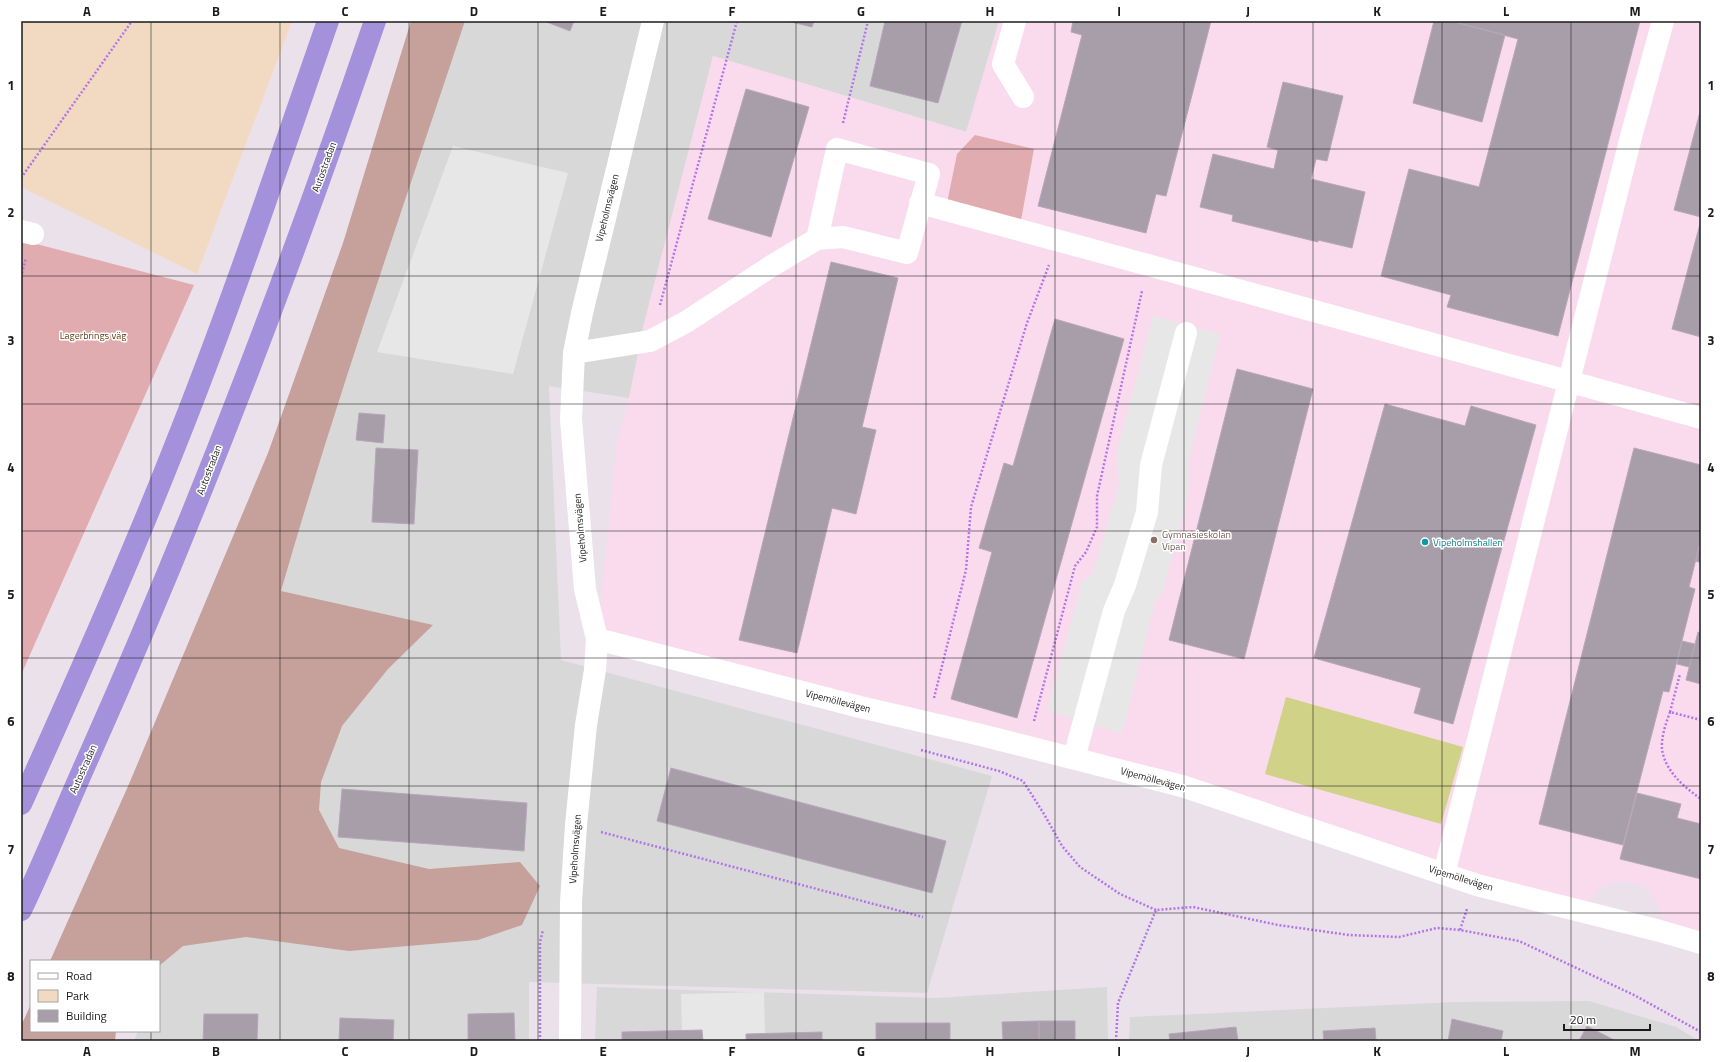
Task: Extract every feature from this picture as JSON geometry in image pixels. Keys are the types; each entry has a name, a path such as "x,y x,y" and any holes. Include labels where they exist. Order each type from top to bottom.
{"highway":[{"path":"21,804 90,650 173,450 252,243 328,21"},
{"name":"Autostradan","path":"21,915 25,901 128,668 189,522 290,259 375,21"}],"street":[{"name":"Vipeholmsvägen","path":"570,1041 571,902 576,825 586,725 595,670 597,639 585,589 571,419 574,353 582,313 653,21"},
{"path":"1015,21 1003,64 1023,97"},
{"path":"1444,874 1568,382 1632,133 1663,21"},
{"path":"574,353 650,341 686,322 773,265 817,239 843,237 907,252 929,174 837,149 817,239"},
{"path":"920,203 1701,418"},
{"path":"1074,758 1114,611 1125,585 1147,512 1151,465 1186,333"},
{"name":"Vipemöllevägen","path":"597,639 860,707 1027,746 1182,786 1477,885 1660,931 1701,943"}],"path":[{"path":"21,178 132,21"},
{"path":"650,341 737,21"},
{"path":"837,149 868,21"},
{"path":"927,722 966,570 970,507 1027,323 1058,240"},
{"path":"1027,746 1075,566 1086,552 1097,527 1097,496 1148,265"},
{"path":"1680,674 1663,736 1662,748 1665,759 1676,778 1685,788 1701,799"},
{"path":"1670,712 1701,720"},
{"path":"917,749 999,771 1023,781 1062,846 1080,867 1120,894 1156,910 1193,907 1278,925 1349,935 1399,937 1437,928 1460,930 1519,941 1634,995 1701,1032"},
{"path":"576,825 923,917"},
{"path":"1116,1041 1118,1003 1156,910"},
{"path":"540,1041 540,942 544,928"}],"shaded area":[{"path":"411,21 465,21 347,376 281,591 433,625 388,669 342,726 321,782 319,810 339,848 429,869 520,862 540,886 522,925 478,940 349,951 246,937 183,946 160,965 160,960 50,960 129,784 268,453 343,243"},
{"path":"465,21 999,21 967,132 713,56 629,398 549,386 561,660 992,776 927,993 529,982 529,1041 134,1041 138,1032 160,1032 159,960 344,367"},
{"name":"Gymnasieskolan Vipan","path":"999,21 1701,21 1701,943 1660,931 1661,914 1651,893 1642,886 1629,882 1612,882 1600,888 1589,899 1583,912 1182,786 597,639 617,441 629,398 643,327 713,56 966,132"},
{"path":"453,146 568,173 513,374 377,352"},
{"path":"1153,316 1220,334 1189,459 1188,496 1162,594 1155,601 1122,734 1047,710 1082,582 1093,574 1119,483 1117,451"},
{"path":"597,987 936,998 1107,987 1108,1041 595,1041"},
{"path":"764,992 765,1033 746,1034 746,1041 703,1041 702,1030 682,1030 681,994"},
{"path":"1589,1001 1676,1027 1699,1041 1129,1041 1130,1017 1454,1002"},
{"path":"30,1006 30,1032 116,1032 115,1041 21,1041 21,1026"}],"green space":[{"path":"21,21 292,21 197,274 21,187"},
{"path":"975,135 1034,149 1020,226 947,203 957,154"},
{"name":"Lagerbrings väg","path":"21,240 194,285 21,675"},
{"path":"1286,697 1463,747 1441,824 1265,774"}],"building":[{"path":"544,21 574,21 570,31"},
{"path":"787,21 814,21 812,27"},
{"path":"885,21 962,21 938,103 870,86"},
{"path":"1073,21 1211,21 1166,196 1156,194 1146,233 1038,206 1082,35 1071,32"},
{"path":"1434,21 1451,21 1505,35 1482,122 1413,103"},
{"path":"1451,21 1640,21 1558,336 1447,307 1451,295 1381,276 1409,169 1479,187 1518,39"},
{"path":"1283,82 1343,96 1327,161 1316,159 1311,179 1365,192 1352,248 1318,240 1318,242 1232,221 1233,215 1200,207 1213,154 1274,169 1278,150 1267,147"},
{"path":"746,89 809,107 771,237 708,219"},
{"path":"1701,108 1701,217 1674,210"},
{"path":"1701,220 1701,337 1672,329"},
{"path":"831,262 898,278 862,427 876,430 856,514 832,508 797,653 739,640"},
{"path":"1055,319 1124,339 1017,718 951,699 992,552 979,548 1004,463 1013,466"},
{"path":"1237,369 1313,389 1244,659 1169,640"},
{"name":"Vipeholmshallen","path":"1385,404 1465,426 1471,406 1536,425 1453,724 1414,713 1421,688 1314,658"},
{"path":"359,413 385,415 383,443 356,440"},
{"path":"376,448 418,450 414,524 372,522"},
{"path":"1634,448 1701,465 1701,539 1689,587 1695,589 1669,692 1663,691 1623,845 1539,824"},
{"path":"1698,549 1701,550 1701,563 1696,561"},
{"path":"1698,632 1701,633 1701,684 1686,680"},
{"path":"1682,641 1695,644 1689,667 1677,664"},
{"path":"671,768 946,841 932,893 657,821"},
{"path":"342,789 527,803 524,851 338,837"},
{"path":"1637,793 1681,804 1677,818 1701,824 1701,879 1620,859"},
{"path":"514,1013 515,1041 468,1041 468,1014"},
{"path":"204,1014 258,1014 257,1041 203,1041"},
{"path":"340,1018 394,1020 393,1041 339,1041"},
{"path":"1452,1019 1503,1031 1501,1041 1448,1041"},
{"path":"1039,1021 1039,1041 1003,1041 1002,1022"},
{"path":"1039,1021 1075,1021 1075,1041 1039,1041"},
{"path":"876,1023 950,1023 950,1041 876,1041"},
{"path":"1587,1026 1616,1041 1579,1041"},
{"path":"1236,1027 1238,1041 1170,1041 1169,1034"},
{"path":"1375,1028 1376,1041 1324,1041 1323,1031"},
{"path":"702,1030 703,1041 622,1041 622,1032"},
{"path":"822,1032 822,1041 746,1041 746,1034"}],"place":[{"name":"Gymnasieskolan Vipan","path":"1154,540"},
{"name":"Vipeholmshallen","path":"1425,542"}]}
